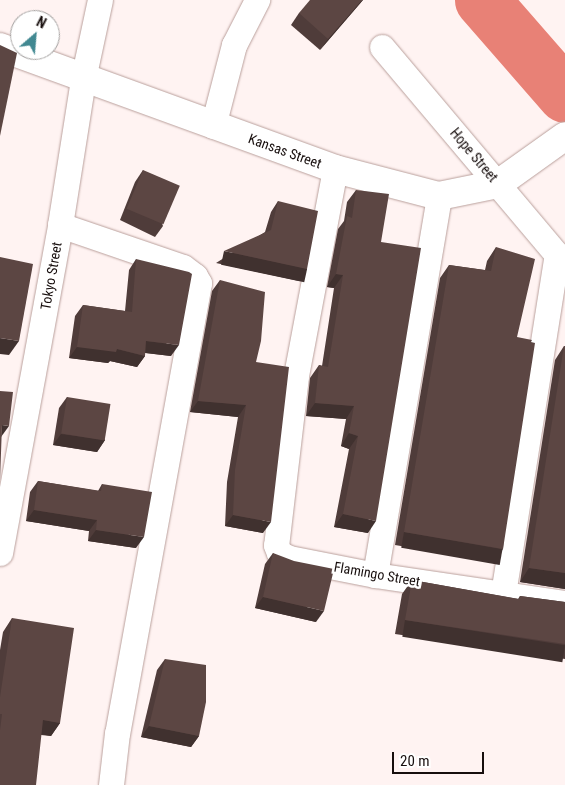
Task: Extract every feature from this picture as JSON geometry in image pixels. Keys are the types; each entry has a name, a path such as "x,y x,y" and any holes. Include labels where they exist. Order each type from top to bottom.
{"street":[{"name":"Tokyo Street","path":"0,553 60,225 83,79 100,0"},
{"path":"213,126 234,45 257,0"},
{"name":"Kansas Street","path":"0,47 335,170 439,196 498,184 565,136"},
{"name":"Hope Street","path":"382,47 561,259"},
{"name":"Flamingo Street","path":"335,170 296,376 276,545 279,553 289,558 375,576 565,603"},
{"path":"375,576 439,196"},
{"path":"60,225 183,268 195,276 199,283 117,733 111,785"},
{"path":"503,594 561,259"}],"building":[{"path":"310,0 362,0 328,39 299,13"},
{"path":"0,45 10,50 10,60 16,60 0,136"},
{"path":"143,170 180,186 163,224 127,209"},
{"path":"356,190 389,194 381,242 421,248 376,521 343,514 358,436 349,433 354,406 315,403 319,365 328,367 343,275 336,274 347,216 352,218"},
{"path":"278,201 318,211 307,269 224,251 271,230"},
{"path":"496,247 535,259 517,337 532,340 531,342 535,343 503,549 404,532 449,265 491,271"},
{"path":"0,257 33,264 19,341 0,338"},
{"path":"136,259 192,274 179,345 146,341 145,356 117,349 116,352 77,347 83,305 132,312"},
{"path":"220,280 265,292 261,341 256,362 289,367 271,522 233,515 235,470 246,405 198,401"},
{"path":"565,346 565,573 529,568"},
{"path":"0,391 13,392 9,426 2,425 0,481"},
{"path":"67,397 110,404 105,440 61,434"},
{"path":"38,481 101,491 102,484 152,492 144,537 96,530 97,520 34,510"},
{"path":"273,553 294,561 334,569 324,611 263,597"},
{"path":"412,580 519,599 520,596 565,602 565,644 405,620"},
{"path":"12,618 74,628 60,723 43,720 36,785 0,785 0,730 2,714 0,714 0,697"},
{"path":"165,659 206,665 206,702 199,736 149,726"}],"waterway":[{"path":"482,0 565,95"}]}
